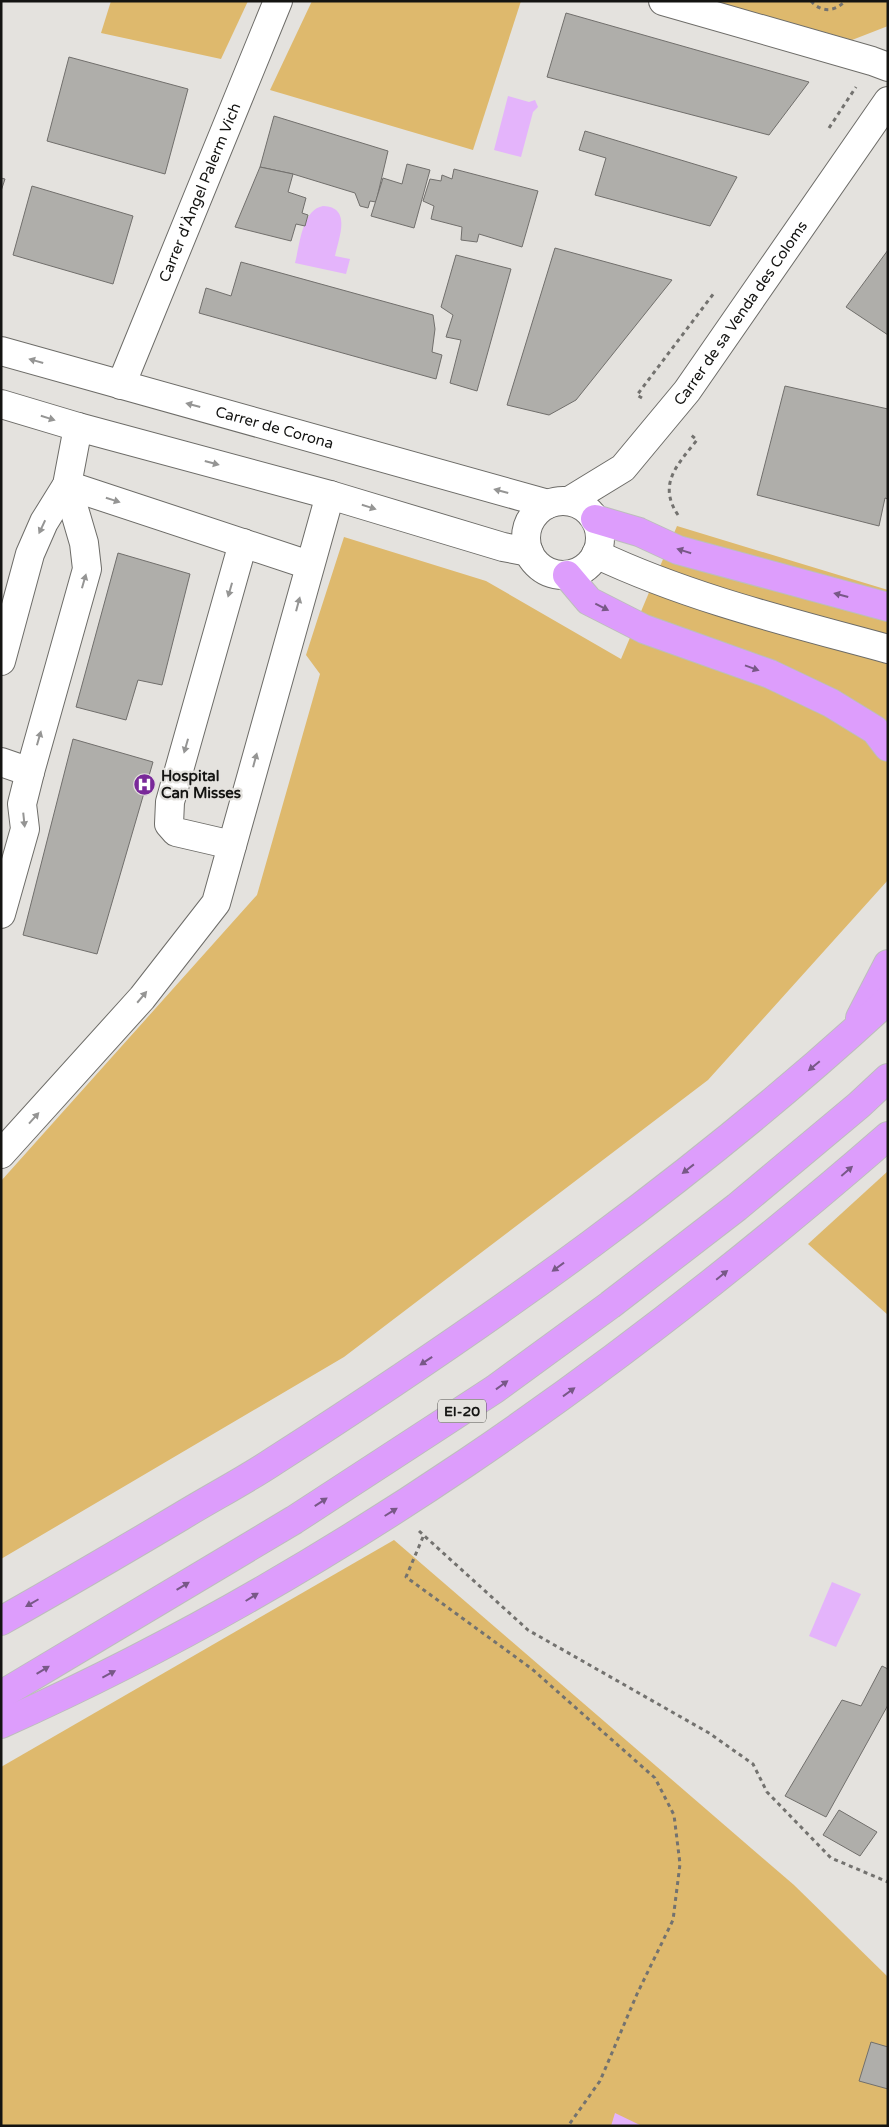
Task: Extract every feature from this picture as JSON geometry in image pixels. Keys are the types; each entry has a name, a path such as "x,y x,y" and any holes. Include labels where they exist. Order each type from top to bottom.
{"highway":[{"path":"595,519 639,532 678,550 888,607"},
{"path":"567,574 589,601 644,629 770,674 830,703 875,730 888,747"},
{"path":"851,1034 888,964"},
{"path":"1,1621 272,1463 457,1340 576,1255 749,1121 888,1000"},
{"name":"EI-20","path":"1,1695 294,1520 495,1389 610,1305 737,1207 859,1105 888,1078"},
{"path":"1,1724 78,1690 240,1605 398,1508 567,1394 676,1311 804,1209 888,1136"}],"street":[{"name":"Carrer d'Àngel Palerm Vich","path":"121,385 278,1"},
{"path":"663,1 872,60 888,67"},
{"name":"Carrer de sa Venda des Coloms","path":"558,502 623,468 668,416 688,391 888,101"},
{"name":"Carrer de Corona","path":"1,351 558,502"},
{"path":"1,404 78,427 330,495 494,544 529,552"},
{"path":"1,661 30,554 44,522 67,485 78,427"},
{"path":"67,485 309,565"},
{"path":"1,914 25,829 22,804 87,569 84,543 67,485"},
{"path":"1,1154 142,998 216,903 330,495"},
{"path":"558,502 579,504 588,510 595,519 600,530 600,542 596,554 589,564 579,571 555,574 544,570 535,562 529,552 526,530 538,510 558,502"},
{"path":"232,845 176,832 169,824 170,802 243,543"},
{"path":"596,554 662,582 766,615 888,649"},
{"path":"1,762 30,772"}],"path":[{"path":"811,1 816,6 828,10 840,6 845,1"},
{"path":"568,2126 600,2081 637,1994 673,1920 680,1864 674,1815 655,1778 532,1670 406,1577 423,1537 528,1630 710,1733 753,1764 767,1792 830,1858 888,1882"}],"shaded area":[{"path":"111,1 248,1 221,59 101,33"},
{"path":"312,1 521,1 473,150 270,90"},
{"path":"714,1 888,1 888,26 852,40"},
{"path":"508,96 529,102 535,100 538,107 533,112 521,157 494,150"},
{"path":"323,206 332,208 341,217 341,232 335,256 350,259 346,274 295,263 306,221 310,214"},
{"path":"677,526 888,590 888,880 708,1080 344,1357 1,1559 1,1181 257,895 320,674 306,655 344,537 486,581 621,659"},
{"path":"888,1171 888,1315 808,1244"},
{"path":"394,1540 794,1885 888,1977 888,2126 1,2126 1,1767"},
{"path":"832,1582 861,1594 836,1647 809,1636"},
{"path":"615,2113 642,2126 611,2126"}],"building":[{"path":"566,13 809,82 769,135 547,77"},
{"path":"69,57 188,89 165,174 47,141"},
{"path":"274,116 388,151 376,202 370,201 368,208 360,206 355,193 293,174 260,167"},
{"path":"585,131 737,177 710,226 595,195 606,158 579,150"},
{"path":"407,164 430,170 414,228 371,216 383,178 402,184"},
{"path":"260,167 293,174 288,192 306,198 302,213 308,215 305,226 296,224 291,241 235,227"},
{"path":"454,169 538,191 522,247 479,234 477,242 461,240 462,227 431,219 434,206 423,201 430,179 441,181 442,175 452,179"},
{"path":"1,178 5,179 1,191"},
{"path":"32,186 133,216 113,284 13,255"},
{"path":"555,248 672,280 576,400 549,415 507,405"},
{"path":"888,250 888,335 846,307"},
{"path":"456,255 511,269 477,391 450,383 461,340 446,337 453,315 441,307"},
{"path":"241,262 433,315 435,329 432,352 442,355 436,379 199,313 206,288 231,296"},
{"path":"785,386 888,409 888,499 885,498 879,526 757,495"},
{"path":"118,553 190,574 162,685 138,680 126,720 76,707"},
{"path":"73,739 153,762 97,954 23,935"},
{"path":"882,1666 888,1669 888,1705 826,1817 785,1796 842,1700 861,1706"},
{"path":"839,1810 877,1832 860,1856 823,1835"},
{"path":"871,2042 888,2047 888,2089 859,2081"}],"place":[{"name":"Hospital Can Misses","path":"145,785"}]}
